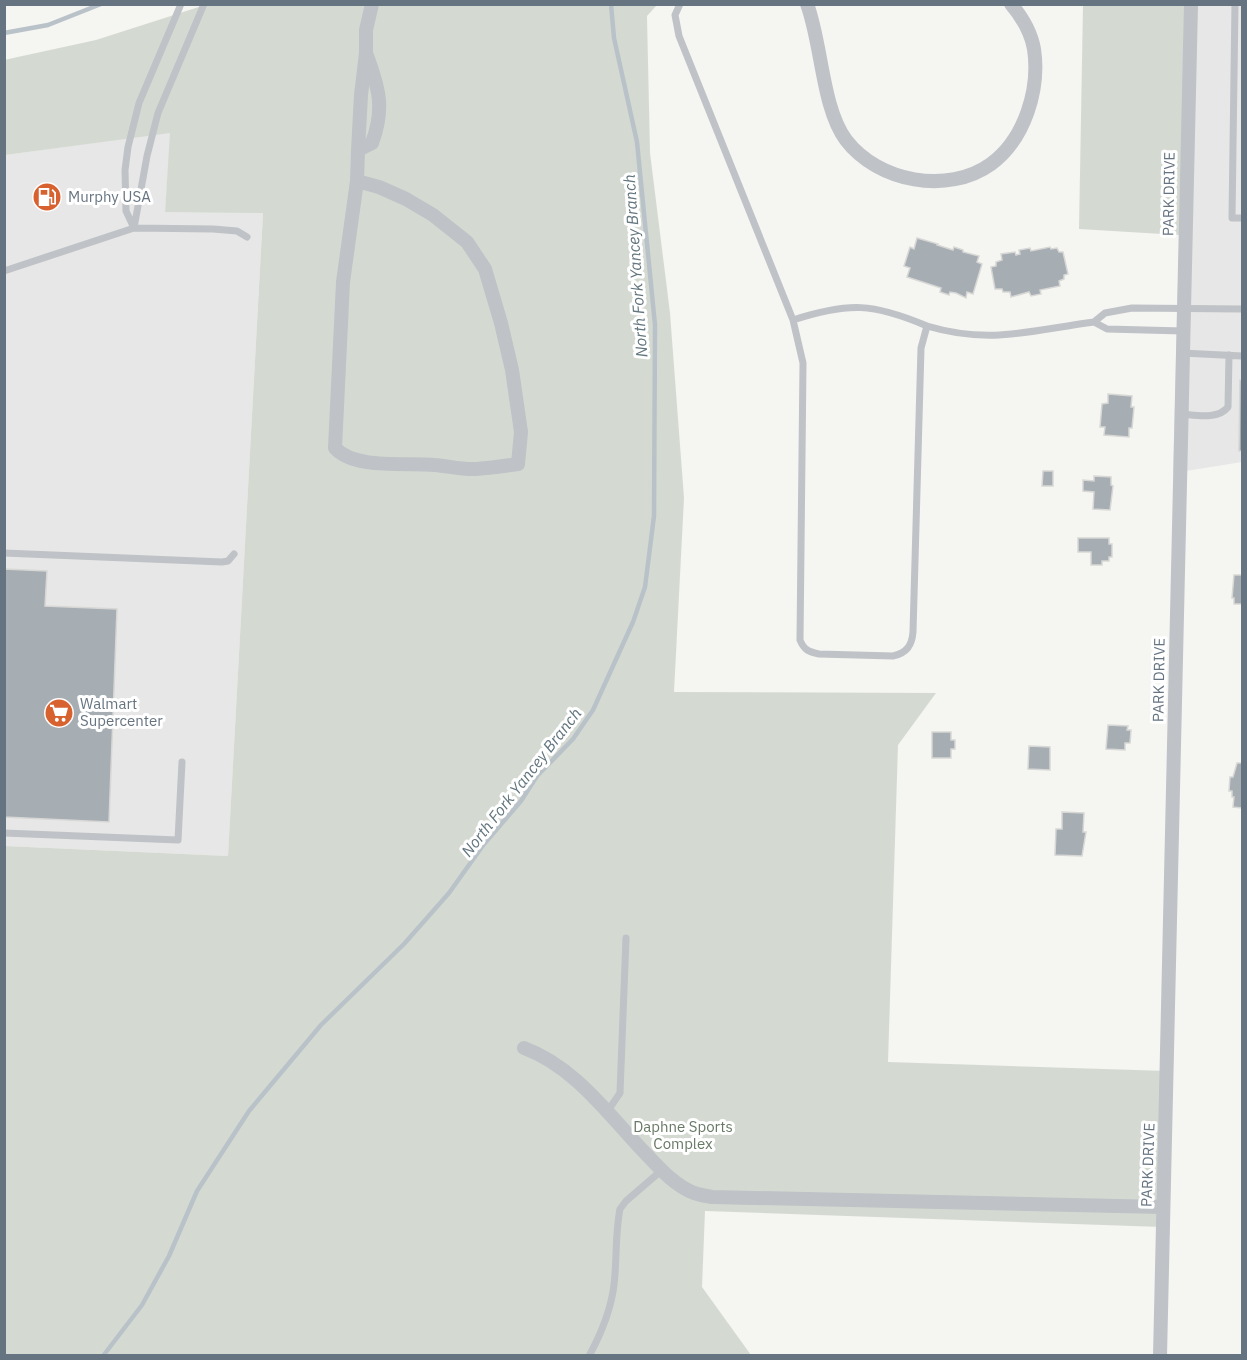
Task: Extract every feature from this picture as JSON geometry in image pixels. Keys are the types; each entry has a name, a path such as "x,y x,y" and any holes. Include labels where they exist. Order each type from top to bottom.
{"street":[{"path":"357,181 379,187 406,199 433,215 466,242 485,269 512,370 521,432 518,464 475,469 373,462 350,458 335,448 343,282 357,181 366,30 372,4"},
{"path":"807,4 819,42 826,86 834,114 847,141 869,162 883,170 898,176 930,180 962,178 990,165 1010,143 1025,118 1034,91 1034,48 1023,20 1011,4"},
{"name":"PARK DRIVE","path":"1160,1356 1191,4"},
{"path":"358,150 372,143 379,124 380,105 376,80 366,53"},
{"path":"524,1048 543,1055 587,1090 662,1170 675,1182 694,1193 712,1197 1163,1207"}],"lane":[{"path":"134,228 126,211 125,201 128,147 139,103 181,4"},
{"path":"134,228 139,212 147,156 158,113 204,4"},
{"path":"680,4 675,15 679,36 793,320 803,363 800,640 803,648 809,652 830,655 893,656 901,655 912,642 921,348 927,326"},
{"path":"1235,4 1232,218 1242,218"},
{"path":"4,271 134,228 213,229 237,231 247,237"},
{"path":"793,320 833,308 862,306 965,335 999,336 1094,322 1105,313 1132,308 1242,309"},
{"path":"1094,322 1107,329 1183,331"},
{"path":"1182,353 1242,356"},
{"path":"1181,414 1217,415 1228,407 1229,355"},
{"path":"4,553 222,562 228,561 234,554"},
{"path":"4,833 178,840 182,762"},
{"path":"607,1112 620,1093 626,938"},
{"path":"589,1356 610,1304 614,1287 620,1209 662,1170"}],"shaded area":[{"path":"1185,5 1242,5 1242,462 1173,473"},
{"path":"171,132 165,212 263,212 228,856 5,846 5,155"}],"green space":[{"name":"Daphne Sports Complex","path":"205,5 657,5 647,16 650,153 670,313 684,498 674,692 936,693 898,745 888,1062 1167,1071 1162,1227 705,1211 702,1287 751,1355 5,1355 5,846 228,856 263,213 165,212 170,133 5,155 4,60 96,40"},
{"path":"1083,5 1185,5 1179,235 1079,229"}],"building":[{"path":"917,238 979,256 977,262 982,264 973,294 967,292 966,298 956,293 950,292 949,295 940,292 941,288 907,277 910,268 904,266 910,247 914,249"},
{"path":"1050,247 1063,252 1068,274 1059,281 1060,286 1040,290 1041,294 1031,296 1029,292 1011,297 1010,292 995,289 991,267 996,266 996,262 1002,260 1001,254 1015,252 1016,255 1020,254 1019,250 1030,248 1031,251"},
{"path":"1240,380 1242,380 1242,451 1239,451"},
{"path":"1108,394 1132,396 1131,407 1134,407 1129,437 1104,435 1105,427 1100,427 1102,404 1108,403"},
{"path":"1043,471 1053,471 1053,486 1042,486"},
{"path":"1094,476 1111,477 1113,486 1110,510 1093,509 1094,492 1083,491 1083,480 1094,481"},
{"path":"1078,538 1109,538 1109,544 1112,544 1112,557 1109,557 1109,561 1102,561 1102,565 1091,565 1091,552 1078,552"},
{"name":"Walmart Supercenter","path":"4,569 47,571 45,606 117,609 109,822 4,817"},
{"path":"1234,575 1242,575 1242,604 1234,604 1234,598 1232,598"},
{"path":"1108,725 1128,726 1127,730 1131,730 1130,743 1125,743 1125,750 1106,749"},
{"path":"932,732 951,732 951,740 955,740 955,749 951,749 951,758 932,758"},
{"path":"1029,746 1050,747 1050,770 1028,769"},
{"path":"1237,763 1242,763 1242,808 1233,807 1234,797 1232,797 1232,791 1229,791 1230,777 1233,777"},
{"path":"1062,812 1084,813 1083,832 1086,832 1082,856 1055,855 1056,829 1062,829"}],"waterway":[{"path":"4,33 48,25 101,4"},
{"name":"North Fork Yancey Branch","path":"103,1356 142,1305 169,1256 197,1191 249,1111 321,1025 404,944 449,893 484,844 521,801 537,776 573,739 593,710 633,622 645,587 654,516 655,325 637,142 614,38 611,4"}],"place":[{"name":"Murphy USA","path":"47,197"},
{"name":"Walmart Supercenter","path":"59,713"}]}
